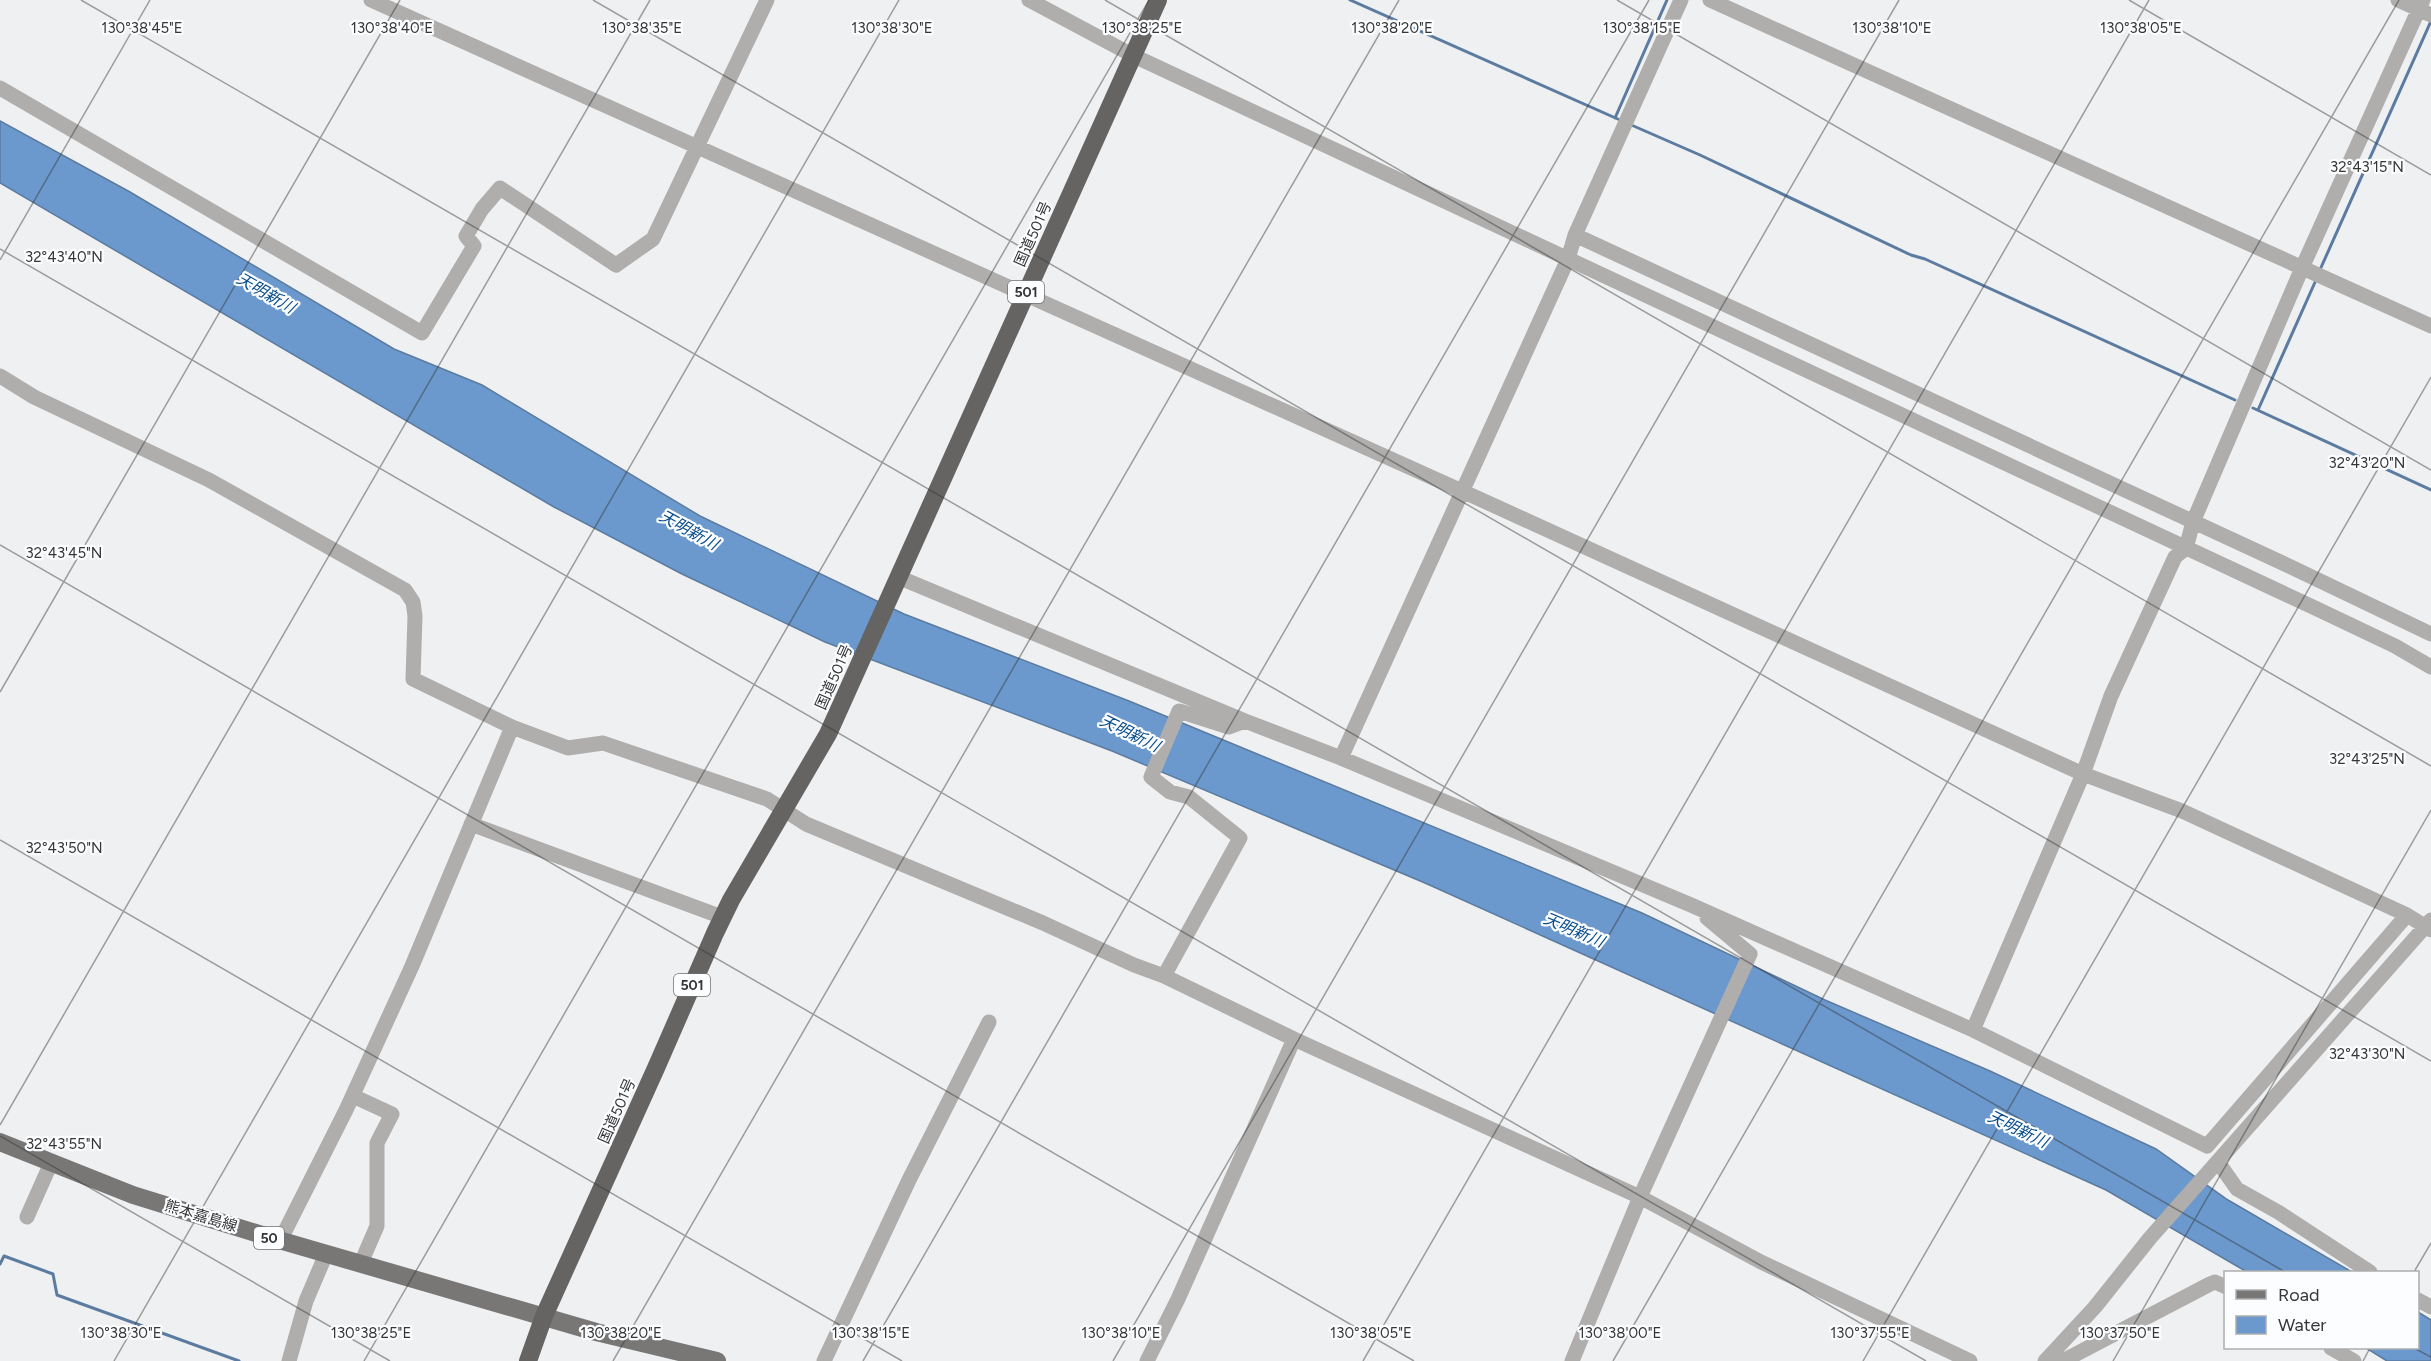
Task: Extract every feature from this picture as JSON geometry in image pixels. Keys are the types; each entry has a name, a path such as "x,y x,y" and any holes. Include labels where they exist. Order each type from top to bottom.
{"highway":[{"name":"国道501号","path":"528,1361 544,1316 722,917 828,734 1158,0"}],"main road":[{"name":"熊本嘉島線","path":"0,1142 133,1195 280,1241 680,1357 717,1361"}],"street":[{"path":"371,0 1462,491 2083,774 2182,811 2429,926 2150,1238 2095,1306 2045,1361"},
{"path":"0,88 422,333 474,246 466,236 482,209 500,188 616,265 654,239 767,0"},
{"path":"1029,0 1134,56 2356,627 2431,667"},
{"path":"1341,758 1568,259 1575,235 1681,0"},
{"path":"1710,0 2431,326"},
{"path":"1973,1030 2083,774 2111,696 2175,557 2186,548 2193,522 2302,268 2424,8 2398,0"},
{"path":"1575,235 2431,634"},
{"path":"0,375 34,397 209,480 405,590 413,603 415,616 412,679 512,727 568,748 603,743 767,799 806,824 1164,976 1294,1039 1640,1197 1761,1262 1970,1361"},
{"path":"895,581 1341,758 1691,905 1973,1030 2207,1146 2407,915"},
{"path":"1164,976 1240,838 1189,797 1170,792 1150,777 1179,711 1228,727 1245,721"},
{"path":"280,1241 352,1096 412,966 512,727"},
{"path":"471,824 541,848 636,887 722,917"},
{"path":"1572,1361 1640,1197 1750,954 1691,905"},
{"path":"824,1361 909,1180 989,1022"},
{"path":"1147,1361 1178,1299 1294,1039"},
{"path":"352,1096 392,1114 377,1143 377,1226 361,1263"},
{"path":"27,1217 51,1163"},
{"path":"2214,1166 2236,1189 2278,1212 2368,1271"},
{"path":"289,1361 306,1302 326,1254"},
{"path":"2063,1361 2210,1284 2215,1282 2224,1286"},
{"path":"2334,1349 2354,1361"}],"water":[{"name":"天明新川","path":"0,121 130,192 394,349 482,385 700,516 904,614 1129,701 1642,913 1825,1000 1990,1071 2156,1149 2228,1200 2350,1271 2245,1271 2106,1190 1425,883 1112,751 825,642 682,574 554,507 0,183"},
{"path":"2419,1313 2431,1320 2431,1361 2387,1361 2368,1349 2419,1349"}],"waterway":[{"path":"1350,0 1620,120"},
{"path":"1615,118 1667,0"},
{"path":"2319,272 2431,21"},
{"path":"1629,124 1911,255 1925,259 2235,400"},
{"path":"2258,410 2316,280"},
{"path":"2253,408 2431,490"},
{"path":"0,1264 4,1256 53,1274 57,1295 239,1361"}]}
